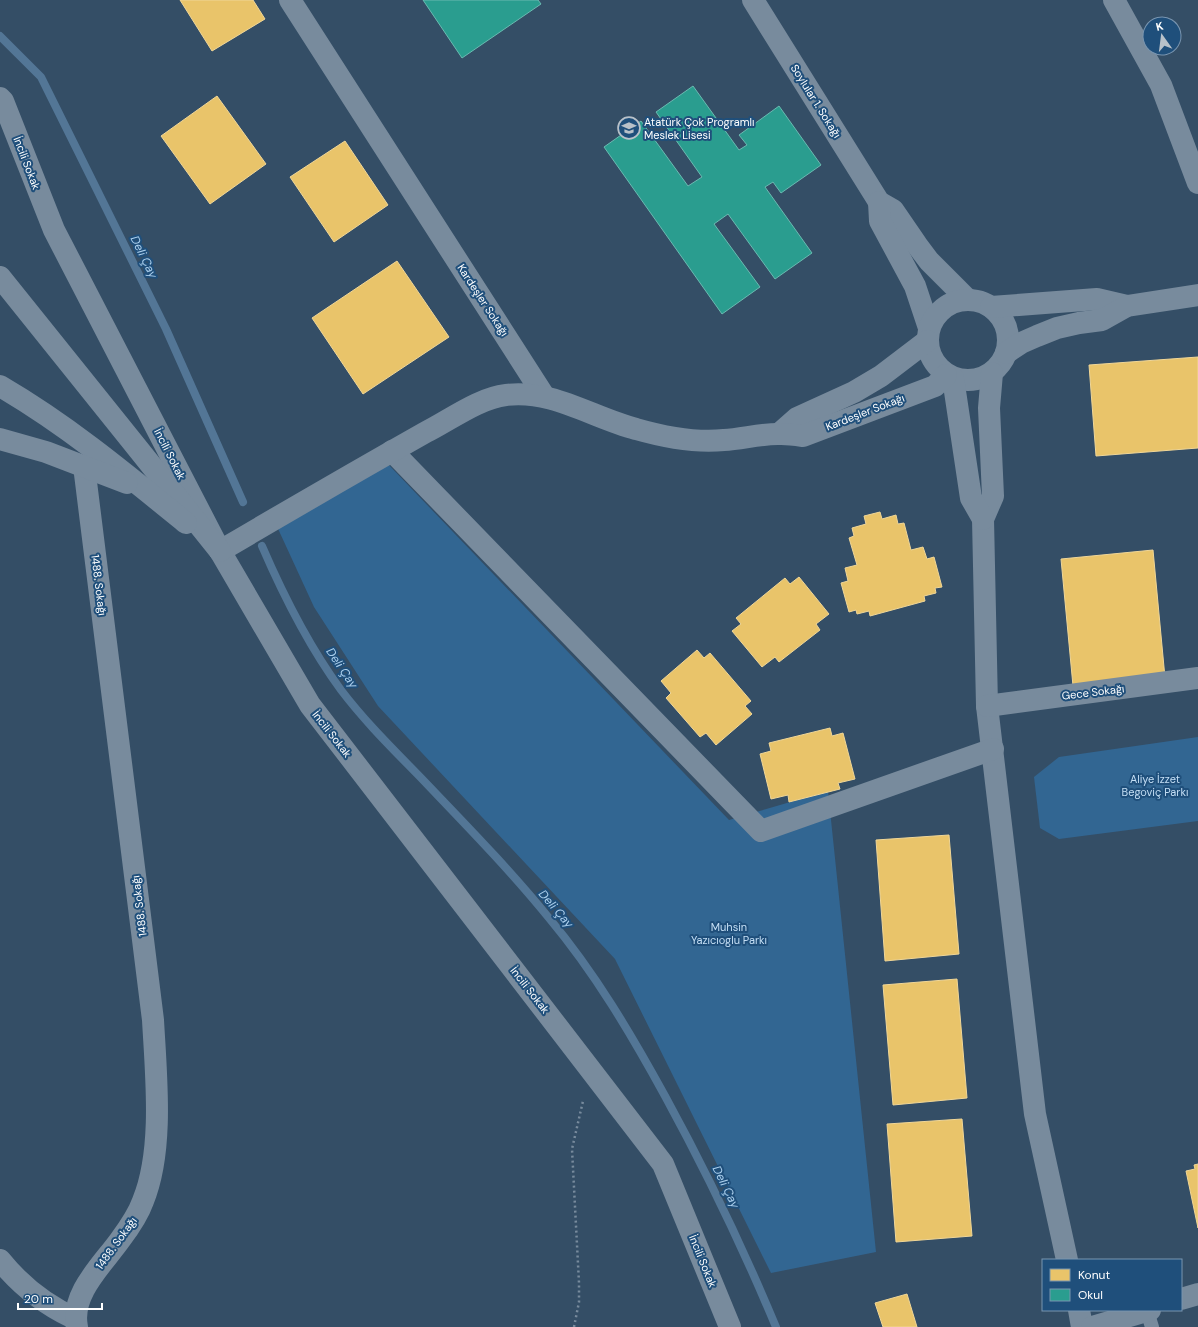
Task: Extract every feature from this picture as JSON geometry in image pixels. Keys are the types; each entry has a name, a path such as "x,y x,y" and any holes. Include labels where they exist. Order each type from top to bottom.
{"street":[{"name":"Kardeşler Sokağı","path":"290,0 544,396 636,429 694,440 723,441 780,434 803,436 935,386 950,377"},
{"name":"Soylular 1. Sokağı","path":"753,0 880,202 893,210 929,261 968,300"},
{"path":"1114,0 1161,85 1198,183"},
{"name":"İncili Sokak","path":"0,98 3,101 54,230 220,551 310,705 663,1164 730,1327"},
{"path":"880,202 880,221 915,286 928,334 929,353 935,364 950,377 968,380 980,379 992,373 1001,364 1006,353 1008,340 1006,327 1000,316 991,308 980,302 968,300 955,302 944,308 935,317 928,334"},
{"path":"0,277 220,551"},
{"path":"1006,353 1021,343 1037,336 1064,327 1102,320 1127,306 1198,295"},
{"path":"991,308 1097,299 1127,306"},
{"name":"Kardeşler Sokağı","path":"780,434 797,418 854,392 881,376 928,334"},
{"path":"992,373 989,408 993,496 983,519 988,706 1035,1114 1067,1259"},
{"path":"950,377 971,498 983,519"},
{"path":"0,386 26,401 104,456 220,551"},
{"path":"220,551 392,451 488,400 504,395 525,393 544,396"},
{"path":"0,440 46,452 146,491"},
{"path":"392,451 761,831 993,749"},
{"name":"1488. Sokağı","path":"76,1323 79,1304 84,1290 93,1273 120,1240 134,1220 143,1202 150,1183 154,1163 156,1121 156,1079 153,1020 84,466"},
{"name":"Gece Sokağı","path":"988,706 1198,678"},
{"path":"0,1260 20,1283 41,1300 76,1323"},
{"path":"1182,1299 1198,1294"},
{"path":"1078,1311 1082,1327"},
{"path":"1092,1327 1150,1316"}],"path":[{"path":"574,1327 579,1296 572,1149 590,1069"}],"green space":[{"name":"Muhsin Yazıcıoglu Parkı","path":"386,462 729,820 828,791 876,1252 771,1273 615,959 378,706 314,607 274,520"},
{"name":"Aliye İzzet Begoviç Parkı","path":"1198,737 1198,821 1059,839 1040,828 1034,777 1059,757"}],"building: Konut":[{"path":"180,0 253,0 265,19 212,51"},
{"path":"217,96 266,164 210,204 161,136"},
{"path":"345,141 388,205 334,242 290,177"},
{"path":"397,261 449,337 363,394 312,318"},
{"path":"1198,357 1198,448 1096,456 1089,365"},
{"path":"880,512 882,519 896,515 898,524 904,523 911,550 923,547 927,559 934,557 942,587 935,588 936,593 924,596 925,601 870,616 869,611 857,614 856,610 849,612 841,583 848,581 845,568 857,565 849,538 854,536 852,528 866,524 864,516"},
{"path":"1153,550 1165,678 1073,686 1061,559"},
{"path":"799,577 829,614 816,624 820,630 779,662 775,657 762,667 732,631 741,624 736,618 785,578 790,584"},
{"path":"697,650 704,658 710,653 751,701 745,706 752,714 716,745 706,733 700,737 666,698 671,693 661,681"},
{"path":"830,728 832,736 843,733 855,779 838,783 840,789 789,802 788,795 771,799 760,754 771,751 769,743"},
{"path":"949,835 959,954 885,961 876,840"},
{"path":"957,979 967,1098 893,1105 883,985"},
{"path":"962,1119 972,1236 896,1242 887,1124"},
{"path":"1198,1164 1198,1228 1186,1171 1195,1169 1194,1165"},
{"path":"907,1294 917,1327 883,1327 875,1303"}],"building: Okul":[{"path":"423,0 538,0 541,4 462,58"},
{"path":"693,86 739,150 747,145 739,135 779,106 821,165 781,193 773,182 765,187 812,253 775,279 728,214 714,224 760,287 722,314 604,147 641,121 688,186 702,177 656,112"}],"waterway":[{"name":"Deli Çay","path":"0,36 41,77 166,329 243,502"},
{"name":"Deli Çay","path":"262,546 297,620 318,656 341,690 371,726 472,831 534,900 582,960 612,1004 665,1096 695,1153 737,1239 776,1327"}],"place":[{"name":"Atatürk Çok Programlı Meslek Lisesi","path":"629,128"}]}
